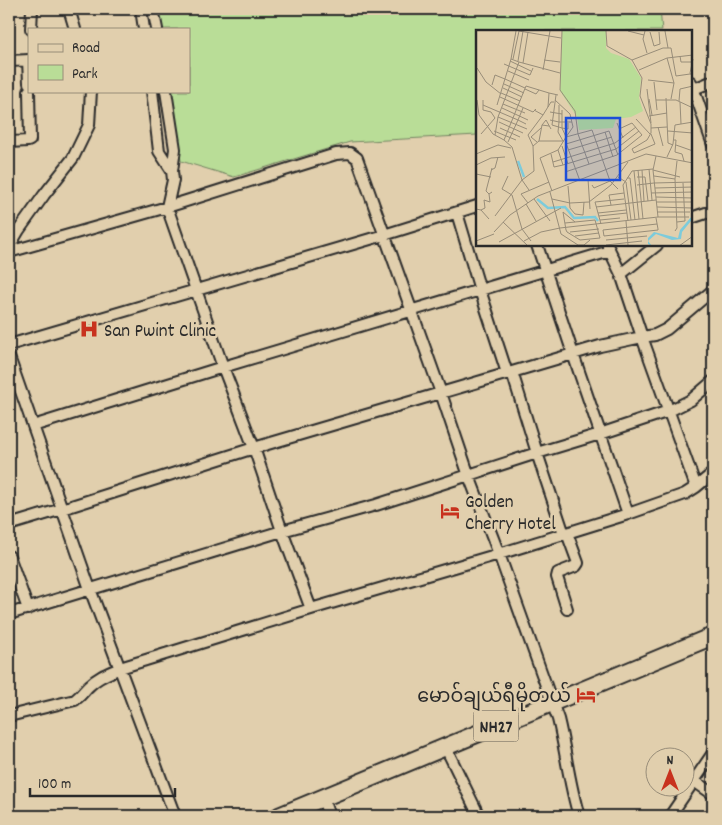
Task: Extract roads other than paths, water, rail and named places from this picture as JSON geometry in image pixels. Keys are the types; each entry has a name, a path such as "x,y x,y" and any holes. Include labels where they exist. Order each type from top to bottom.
{"main road":[{"name":"NH27","path":"286,815 713,636"}],"street":[{"path":"31,28 32,9"},
{"path":"69,9 76,28"},
{"path":"141,9 144,28"},
{"path":"153,9 156,28"},
{"path":"9,61 28,60"},
{"path":"713,81 692,86 713,143"},
{"path":"9,142 30,140 29,92"},
{"path":"9,247 44,194 73,158 90,125 91,92"},
{"path":"152,92 159,151 172,170"},
{"path":"166,92 175,149 172,170 173,180 167,207 311,609"},
{"path":"9,252 167,207 336,154 350,153 357,158 469,476 558,719 572,796 579,816"},
{"path":"9,345 384,236 476,206"},
{"path":"457,213 480,290 578,563 576,566 558,573 557,577 567,609"},
{"path":"692,217 713,213"},
{"path":"537,246 628,514"},
{"path":"621,274 656,246"},
{"path":"33,426 545,270 608,248 621,274 696,487"},
{"path":"9,525 254,448 509,372 600,346 655,335 667,329 713,290"},
{"path":"9,357 90,589 175,816"},
{"path":"9,614 282,531 376,505 600,434 669,411 691,400 713,382"},
{"path":"9,716 75,700 99,677 120,668 628,514 684,494 713,473"},
{"path":"9,556 28,609"},
{"path":"446,748 478,816"},
{"path":"713,753 694,781 713,794"},
{"path":"670,816 682,798"},
{"path":"323,799 329,816"}],"place":[{"name":"San Pwint Clinic","path":"89,329"},
{"name":"Golden Cherry Hotel","path":"450,511"},
{"name":"မောဝ်ချယ်ရီမိုတယ်","path":"586,695"}]}
